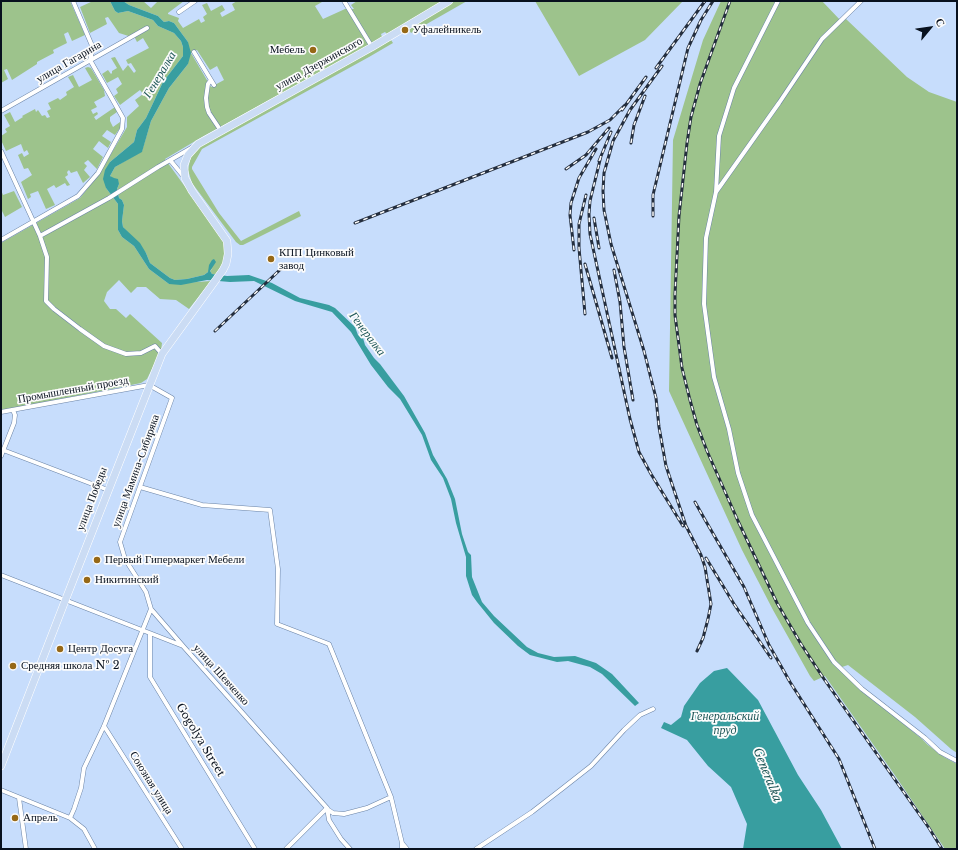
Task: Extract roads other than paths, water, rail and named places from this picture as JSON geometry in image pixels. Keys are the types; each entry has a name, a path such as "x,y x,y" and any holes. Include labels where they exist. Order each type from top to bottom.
{"main road":[{"name":"улица Дзержинского","path":"198,144 372,47 449,1"},
{"path":"185,178 184,166 186,160 188,155 198,144"},
{"name":"улица Победы","path":"1,766 162,354 223,270 228,254 227,241 192,191 185,178"}],"street":[{"path":"1,240 78,196 98,173 122,129 124,118 90,60 93,48 73,1"},
{"path":"178,12 195,1"},
{"path":"344,1 372,47"},
{"path":"778,1 734,88 719,136 716,192 706,238 704,304 714,377 729,429 738,473 752,515 808,623 834,662 862,689 925,738 940,752 957,761"},
{"path":"716,192 822,39 861,1"},
{"name":"улица Гагарина","path":"1,111 147,28"},
{"path":"194,52 214,85"},
{"path":"211,80 208,84 207,107 209,113 221,131"},
{"path":"40,236 108,198 198,144"},
{"path":"1,151 40,236 47,257 46,301 54,309 104,346 126,354 141,353 155,346 162,354"},
{"path":"170,160 185,178"},
{"name":"Промышленный проезд","path":"1,412 149,385"},
{"name":"улица Мамина-Сибиряка","path":"149,385 172,398 120,542 125,559 146,592 151,609"},
{"path":"1,456 14,423 14,410"},
{"path":"3,450 108,490"},
{"path":"140,487 202,506 270,510 278,569 277,624 329,644 391,797 402,842 402,849"},
{"name":"улица Шевченко","path":"1,576 183,646 327,808 329,820 341,839 350,849"},
{"path":"70,818 81,788 84,768 104,726 151,609 183,646"},
{"name":"Gogolya Street","path":"150,634 150,676 256,849"},
{"path":"476,849 532,812 591,766 640,715 653,709"},
{"name":"Союзная улица","path":"104,726 182,849"},
{"path":"1,790 70,818 84,830 95,849"},
{"path":"286,849 327,808 333,813 344,814 367,808 391,797"},
{"path":"19,798 26,849"},
{"path":"402,842 407,849"}],"water":[{"name":"Генералка","path":"110,1 123,1 129,5 158,16 164,22 169,21 174,23 188,42 191,53 188,64 169,88 151,121 142,152 115,167 110,176 118,179 119,184 117,189 119,198 122,200 124,205 122,221 123,227 140,243 150,263 175,280 204,275 208,272 209,265 214,259 216,262 210,271 212,274 227,276 249,275 272,283 300,298 329,305 335,308 355,327 358,335 363,338 365,345 374,358 404,396 425,433 433,455 447,479 455,499 462,534 468,552 471,555 472,577 482,602 494,616 527,647 538,653 554,657 575,656 596,663 612,674 639,703 635,706 602,674 590,667 568,661 557,662 530,655 518,646 494,623 477,602 472,595 466,576 466,557 451,499 443,478 431,460 422,435 400,399 388,387 371,365 351,332 332,312 295,301 254,281 230,282 207,280 181,285 169,284 149,269 134,246 122,237 118,230 118,204 106,188 103,179 105,170 110,162 134,142 137,130 146,118 163,82 183,56 183,47 181,41 174,33 158,26 153,20 128,11 118,13 115,11"},
{"name":"Генеральский пруд","path":"727,668 758,700 798,775 821,810 842,849 743,849 747,824 731,787 708,766 687,740 661,728 664,722 671,725 681,717 684,706 700,683 714,671"}],"railway":[{"path":"656,68 705,1"},
{"path":"653,216 653,195 688,48 701,20 713,1"},
{"path":"730,1 700,84 691,117 687,143 679,216 675,294 675,315 682,368 697,425 707,451 777,603 824,679 929,828 942,849"},
{"path":"662,66 630,110 613,141 604,173 604,210 611,244 644,351 656,398 659,427 666,466 686,526 701,555 705,567 711,604 703,638 697,651"},
{"path":"622,110 646,77"},
{"path":"631,143 634,125 645,96"},
{"path":"355,223 588,132 610,120 625,105"},
{"path":"566,169 586,155 609,128"},
{"path":"599,161 611,132"},
{"path":"574,250 570,215 571,203 579,178 596,149"},
{"path":"601,156 590,201 590,234 630,419 639,452 683,526"},
{"path":"585,314 579,248 579,224 586,195"},
{"path":"594,218 599,248"},
{"path":"585,264 612,358"},
{"path":"215,331 284,266"},
{"path":"614,270 620,302 624,347 633,400"},
{"path":"695,502 744,587 769,645 790,682 839,759 875,849"},
{"path":"706,558 734,604 771,658"}],"place":[{"name":"Уфалейникель","path":"405,30"},
{"name":"Мебель","path":"313,50"},
{"name":"КПП Цинковый завод","path":"271,259"},
{"name":"Первый Гипермаркет Мебели","path":"97,560"},
{"name":"Никитинский","path":"87,580"},
{"name":"Центр Досуга","path":"60,649"},
{"name":"Средняя школа № 2","path":"13,666"},
{"name":"Апрель","path":"15,818"}],"water label":[{"name":"Generalka","path":"767,775"}]}
